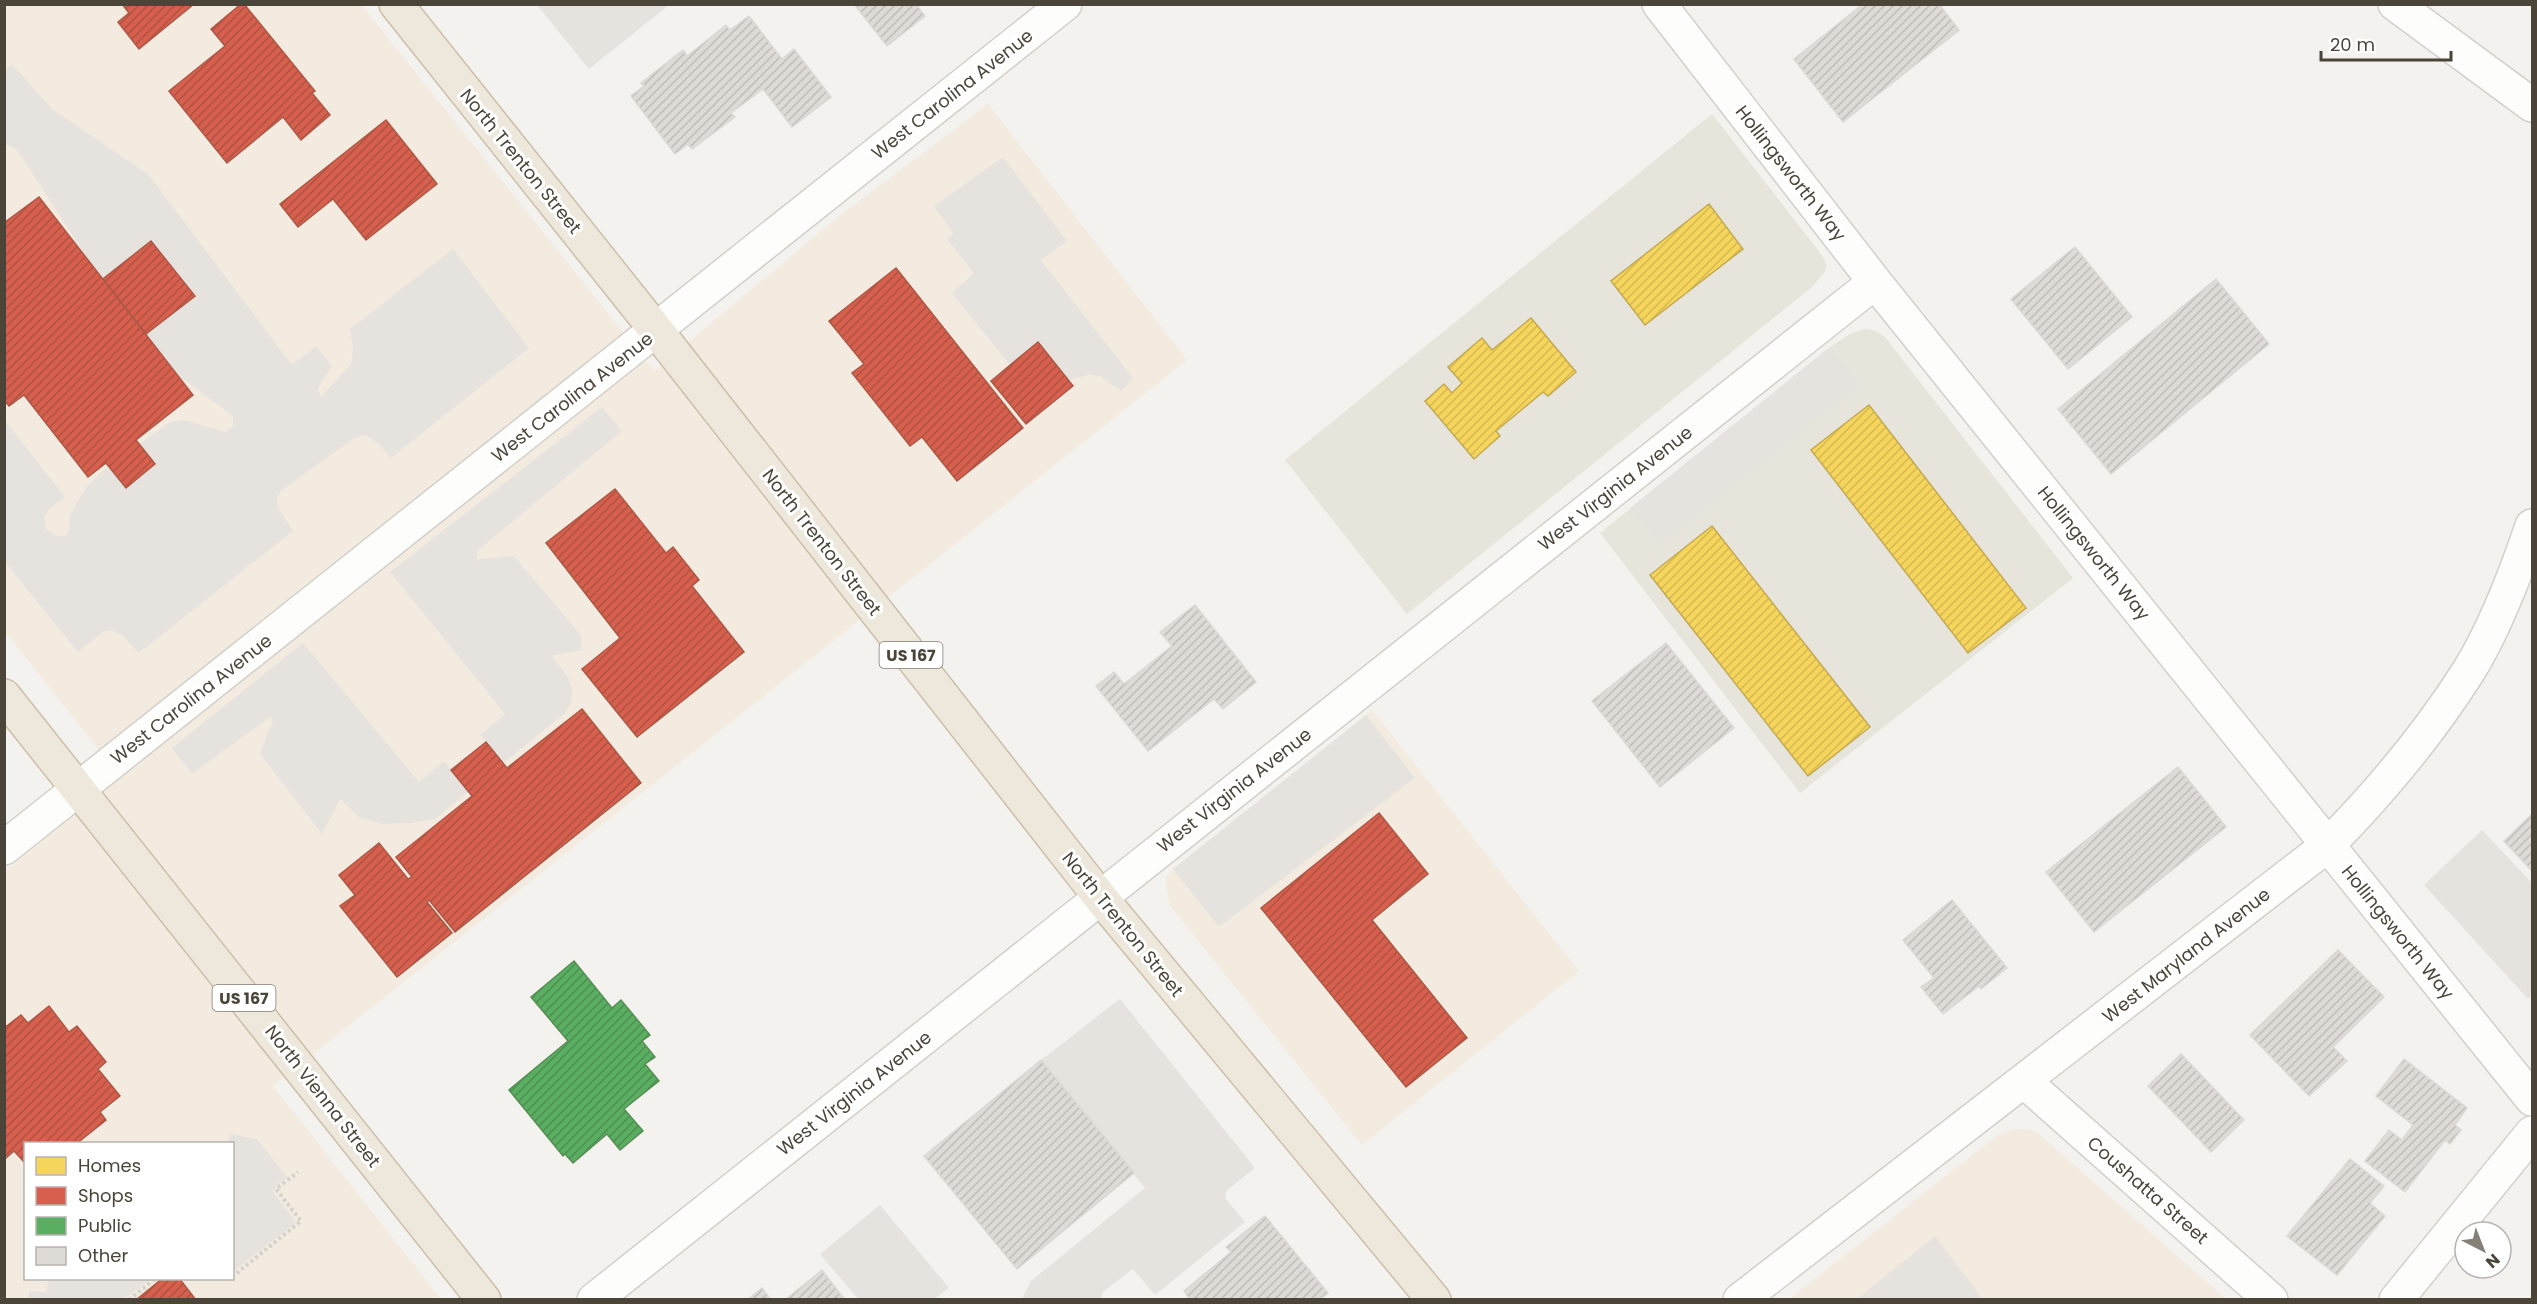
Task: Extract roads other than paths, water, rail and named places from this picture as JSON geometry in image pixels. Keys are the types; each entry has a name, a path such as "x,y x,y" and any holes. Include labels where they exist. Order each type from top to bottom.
{"highway":[{"name":"North Trenton Street","path":"396,4 656,330 1100,897 1434,1299"},
{"name":"North Vienna Street","path":"4,696 484,1299"}],"street":[{"name":"West Carolina Avenue","path":"4,848 1065,4"},
{"name":"Hollingsworth Way","path":"1659,4 1875,282 2532,1099"},
{"path":"2395,4 2532,105"},
{"name":"West Virginia Avenue","path":"594,1299 1875,282"},
{"name":"West Maryland Avenue","path":"1740,1299 2328,845 2374,798 2423,739 2470,669 2513,581 2532,526"},
{"name":"Coushatta Street","path":"2024,1081 2271,1299"},
{"path":"2396,1299 2532,1133"}]}
